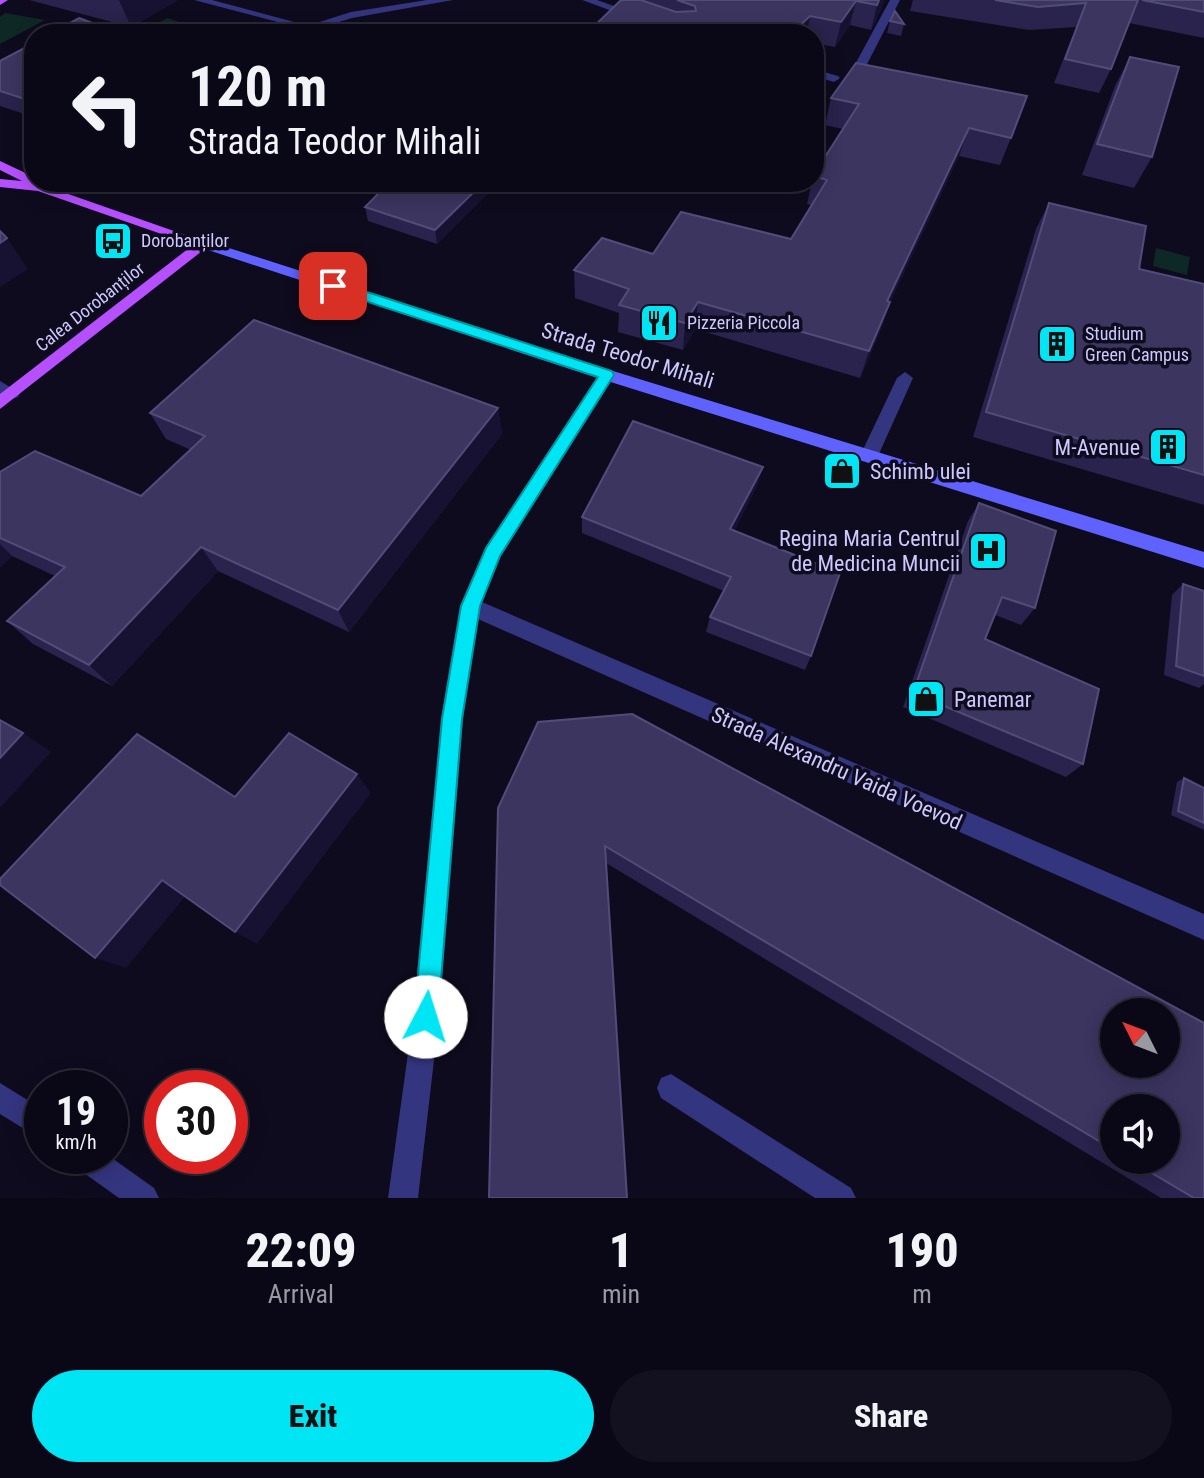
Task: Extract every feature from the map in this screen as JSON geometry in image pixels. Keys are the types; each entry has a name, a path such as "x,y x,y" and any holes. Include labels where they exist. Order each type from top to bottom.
{"main road":[{"path":"0,165 24,176"},
{"path":"0,183 24,185"},
{"path":"0,192 24,189"},
{"name":"Strada Teodor Mihali","path":"61,192 204,244 607,375 1204,560"},
{"name":"Calea Dorobanților","path":"4,394 204,244"}],"street":[{"path":"199,0 296,24"},
{"path":"319,24 351,15 448,0"},
{"path":"587,0 657,24"},
{"path":"858,70 895,0"},
{"path":"824,75 834,78"},
{"path":"403,1198 426,1017 452,719 470,606 493,553 607,375"},
{"path":"869,456 905,378"},
{"name":"Strada Alexandru Vaida Voevod","path":"470,606 1204,927"},
{"path":"671,1088 841,1198"},
{"path":"0,1097 24,1114"},
{"path":"110,1174 144,1198"}],"green space":[{"path":"5,13 45,20 38,24 24,24 24,31 0,44 0,17"},
{"path":"167,18 185,24 156,24"},
{"path":"1156,248 1190,257 1187,275 1153,266"}],"building":[{"path":"621,0 641,0 676,12 696,11 695,6 677,0 879,0 877,5 856,1 841,22 810,16 802,24 596,24"},
{"path":"995,0 1138,0 1111,69 1065,59 1086,3 1038,7"},
{"path":"1142,0 1204,0 1204,12"},
{"path":"895,11 904,24 890,21"},
{"path":"79,18 95,24 68,24"},
{"path":"24,48 24,99 0,91 0,61"},
{"path":"1130,57 1179,67 1152,157 1097,144"},
{"path":"856,63 1027,96 1011,138 969,128 887,301 890,302 869,351 698,302 685,323 619,305 629,289 574,270 602,238 653,254 681,212 791,239 820,192 824,192 827,180 824,179 824,158 859,104 831,98"},
{"path":"380,192 474,192 435,230 365,207"},
{"path":"1049,203 1146,226 1139,269 1204,284 1204,475 986,412"},
{"path":"0,231 7,238 0,243"},
{"path":"254,320 498,408 338,610 201,547 89,665 7,621 65,567 0,538 0,472 35,451 141,496 205,436 150,413"},
{"path":"633,421 763,467 730,529 840,573 811,656 710,617 731,577 582,517"},
{"path":"979,503 1056,531 1035,608 1002,597 985,639 1099,689 1083,764 913,693"},
{"path":"1183,584 1204,591 1204,676 1176,666"},
{"path":"632,714 1158,998 1100,998 1100,1078 1180,1078 1180,1010 1204,1023 1204,1198 1194,1198 1154,1174 1180,1174 1180,1094 1100,1094 1100,1142 605,846 627,1198 489,1198 498,808 538,722"},
{"path":"0,720 23,733 0,758"},
{"path":"289,733 357,774 235,932 162,880 95,958 0,885 0,879 137,734 235,797"},
{"path":"1184,778 1204,788 1204,823 1178,811"}],"place":[{"name":"Dorobanților","path":"113,241"},
{"name":"Pizzeria Piccola","path":"659,323"},
{"name":"Studium Green Campus","path":"1057,344"},
{"name":"M-Avenue","path":"1168,447"},
{"name":"Schimb ulei","path":"842,471"},
{"name":"Regina Maria Centrul de Medicina Muncii","path":"988,551"},
{"name":"Panemar","path":"926,699"}],"route":[{"path":"333,286 607,375 493,553 470,606 452,719 426,1017"}]}
